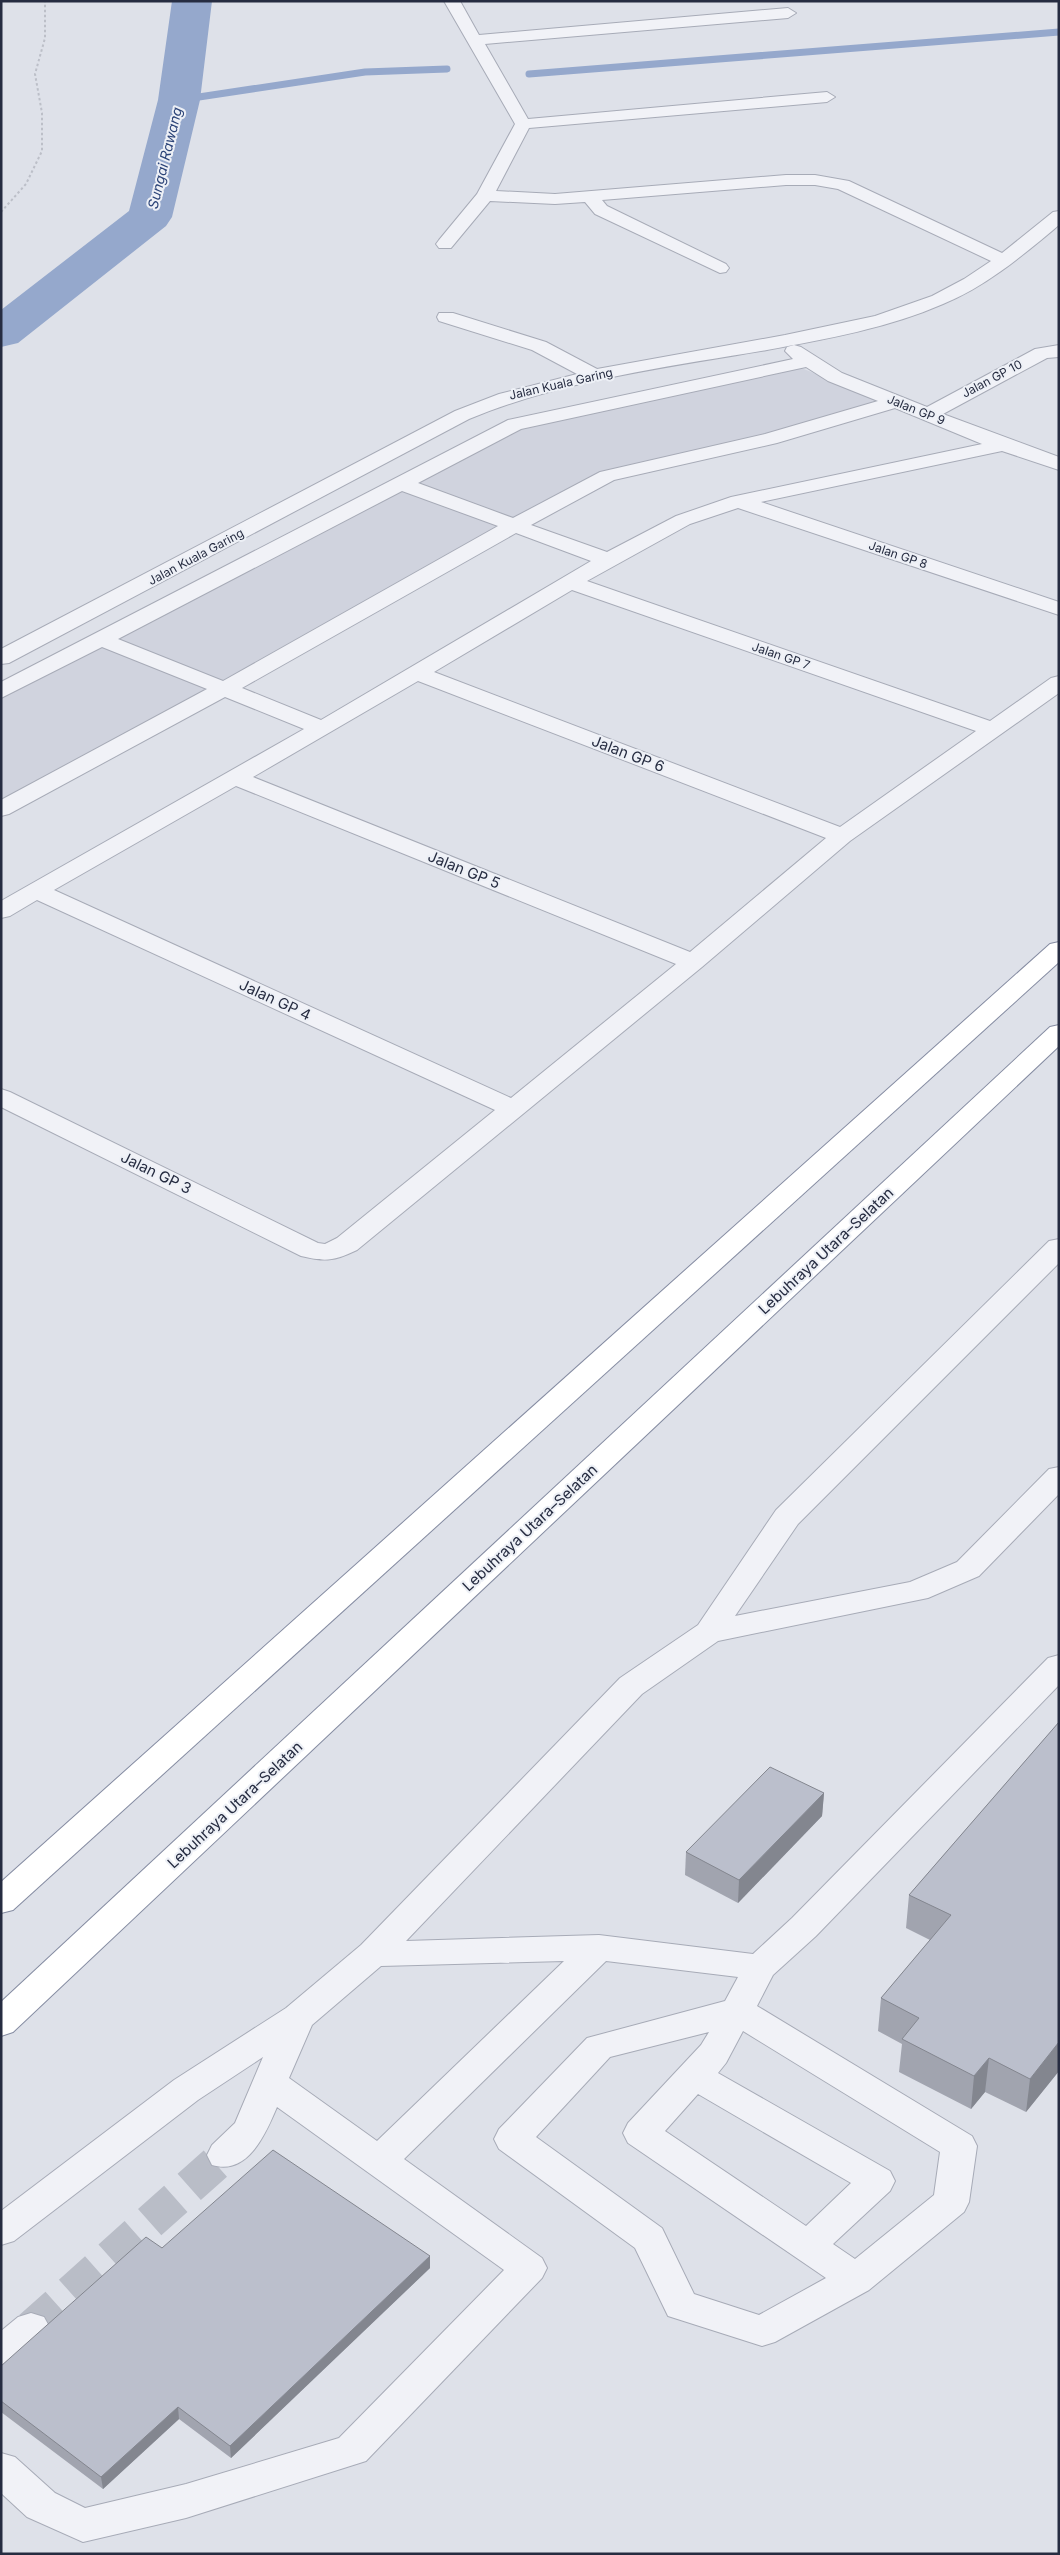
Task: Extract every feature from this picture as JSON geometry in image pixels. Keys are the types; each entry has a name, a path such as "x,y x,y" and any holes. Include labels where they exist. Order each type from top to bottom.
{"highway":[{"path":"1,1902 1059,949"},
{"name":"Lebuhraya Utara–Selatan","path":"1,2023 1059,1032"}],"street":[{"path":"452,1 523,124"},
{"path":"474,40 788,13"},
{"path":"523,124 827,97"},
{"path":"445,244 485,196 523,124"},
{"path":"485,196 555,200 786,180 815,180 843,185 1004,260"},
{"path":"589,196 601,210 720,268"},
{"name":"Jalan Kuala Garing","path":"1,658 462,415 494,401 531,389 594,375 834,332 893,317 939,300 968,284 1004,260 1059,216"},
{"path":"446,317 539,346 594,375"},
{"name":"Jalan GP 9","path":"781,341 808,361 836,377 1003,445 1059,464"},
{"name":"Jalan GP 10","path":"927,415 1042,353 1059,351"},
{"path":"1,691 403,484 515,424 808,361"},
{"path":"1,809 224,689 517,524 607,476 770,439 896,402"},
{"path":"1,911 322,728 415,672 572,583 608,560 683,520 738,501 1003,445"},
{"path":"403,484 517,524 608,560"},
{"name":"Jalan GP 8","path":"738,501 1059,609"},
{"name":"Jalan GP 7","path":"572,583 990,729"},
{"path":"100,639 322,728"},
{"name":"Jalan GP 6","path":"415,672 842,836"},
{"path":"514,1109 693,962 842,836 990,729 1059,683"},
{"name":"Jalan GP 5","path":"235,778 693,962"},
{"name":"Jalan GP 4","path":"36,891 514,1109"},
{"name":"Jalan GP 3","path":"1,1097 311,1250 330,1253 347,1244 514,1109"},
{"path":"1,2231 186,2090 298,2016 373,1954 631,1686 710,1632 787,1517 1059,1247"},
{"path":"710,1632 917,1591 968,1569 1059,1476"},
{"path":"856,2279 641,2133 714,2054 760,1967 811,1920 1059,1666"},
{"path":"373,1954 599,1948 760,1967"},
{"path":"379,2161 599,1948"},
{"path":"738,2011 960,2146 950,2202 856,2279 762,2331 681,2306 649,2238 512,2139 599,2047 738,2011"},
{"path":"225,2155 249,2131 298,2016"},
{"path":"695,2076 877,2181 808,2246"},
{"path":"1,2469 41,2505 83,2526 186,2501 352,2450 529,2268 270,2083"},
{"path":"1,2353 31,2328"}],"path":[{"path":"1,212 26,184 42,151 42,113 35,74 45,38 45,1"}],"shaded area":[{"path":"799,367 884,402 763,436 603,474 1,804 1,696 519,426"}],"building":[{"path":"1059,1722 1059,2042 1030,2079 989,2058 974,2076 902,2039 919,2018 881,1998 951,1915 909,1895"},
{"path":"770,1767 824,1793 739,1880 686,1852"},
{"path":"273,2150 430,2256 230,2446 178,2407 101,2477 1,2401 1,2366 146,2237 162,2248"}],"waterway":[{"name":"Sungai Rawang","path":"1,333 150,217 179,100 192,1"},
{"path":"529,74 1059,32"},
{"path":"179,100 365,72 447,69"}],"tunnel":[{"path":"31,2328 225,2155"}]}
